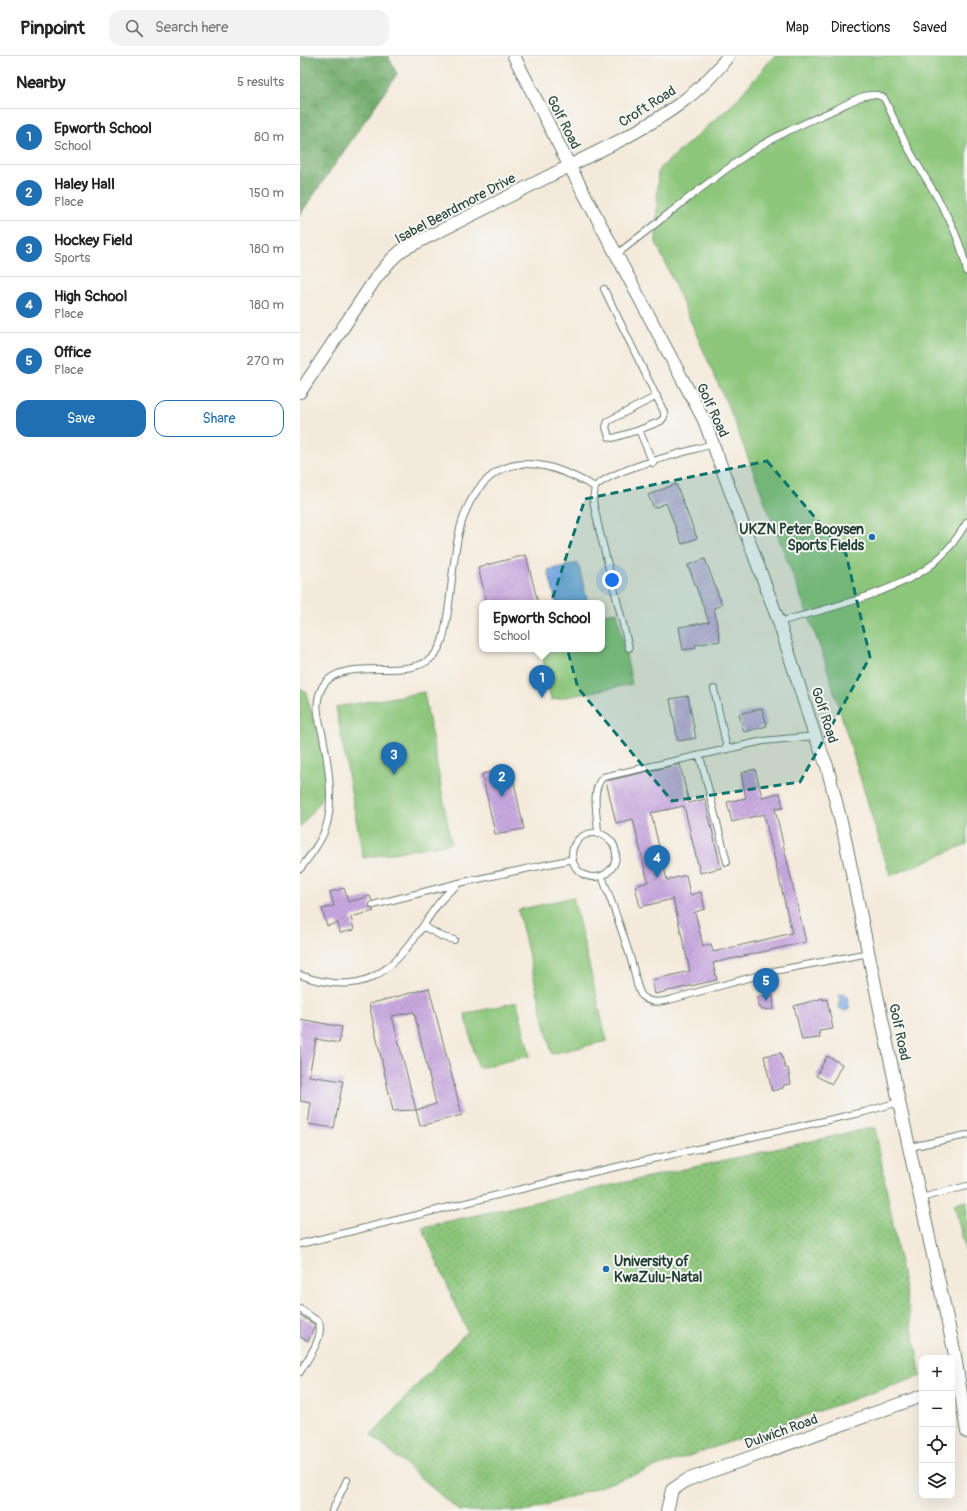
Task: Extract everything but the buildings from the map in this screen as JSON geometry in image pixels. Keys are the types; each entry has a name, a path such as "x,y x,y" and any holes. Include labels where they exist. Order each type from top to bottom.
{"street":[{"name":"Golf Road","path":"514,56 569,165 704,420 779,622 815,736 827,766 844,834 921,1198 956,1384 967,1432"},
{"name":"Croft Road","path":"569,165 633,133 687,98 716,72 728,56"},
{"name":"Isabel Beardmore Drive","path":"300,392 376,278 391,260 402,250 569,165"},
{"name":"Dulwich Road","path":"667,1511 672,1490 687,1480 919,1397"}],"lane":[{"path":"617,254 721,173 759,147 788,131 861,97 874,94 884,98 908,148 940,201 958,236 967,272"},
{"path":"604,289 657,396 664,412 664,417 661,421 613,438 609,436 606,427 608,421 657,396"},
{"path":"639,430 653,463"},
{"path":"629,648 593,500 595,488 607,478 713,444"},
{"path":"300,869 323,835 328,814 327,759 317,701 320,690 325,683 333,676 342,673 367,669 411,667 430,660 438,650 444,636 449,611 457,539 469,501 484,481 506,468 529,464 546,466 563,471 595,488"},
{"path":"779,622 832,607 915,576 934,563 947,551 967,522"},
{"path":"714,689 727,749"},
{"path":"598,834 596,803 599,781 603,777 763,741 815,736"},
{"path":"700,756 727,862"},
{"path":"591,834 598,834 610,840 616,853 612,867 602,876 594,877 580,872 572,859 574,845 579,840 591,834"},
{"path":"373,905 572,859"},
{"path":"602,876 630,955 638,987 642,996 650,1002 656,1003 774,972 868,953"},
{"path":"300,975 328,984 352,983 373,978 398,960 440,900 459,884"},
{"path":"423,926 443,937 454,940"},
{"path":"300,1244 562,1179 864,1112 900,1102"},
{"path":"910,1147 967,1135"},
{"path":"921,1198 967,1186"},
{"path":"300,1309 315,1318 320,1326 316,1342 300,1372"},
{"path":"332,1511 347,1480"}],"highlighted area":[{"path":"767,461 846,554 870,657 800,782 672,801 578,688 553,597 585,499"}],"green space":[{"path":"300,56 388,56 397,74 300,215"},
{"name":"UKZN Peter Booysen Sports Fields","path":"774,56 967,56 967,844 890,876 823,655 733,418 656,242 658,170 733,104"},
{"path":"617,612 632,684 551,700 542,652 605,652 605,614"},
{"path":"300,687 306,693 329,774 320,802 300,827"},
{"path":"424,692 451,843 363,858 336,707"},
{"path":"573,897 607,1041 552,1054 518,910"},
{"path":"517,1002 530,1056 478,1068 465,1014"},
{"path":"875,1127 919,1365 919,1377 529,1511 459,1511 371,1435 467,1331 422,1227"},
{"path":"967,1201 967,1257 954,1204"}],"water":[{"path":"578,563 587,600 555,600 548,570"},
{"path":"846,994 850,1009 845,1011 839,1008 839,995"}],"place":[{"name":"UKZN Peter Booysen Sports Fields","path":"872,537"},
{"name":"Epworth School","path":"542,698"},
{"name":"Hockey Field","path":"394,775"},
{"name":"Haley Hall","path":"502,797"},
{"name":"High School","path":"657,878"},
{"name":"Office","path":"766,1001"},
{"name":"University of KwaZulu-Natal","path":"606,1269"}]}
